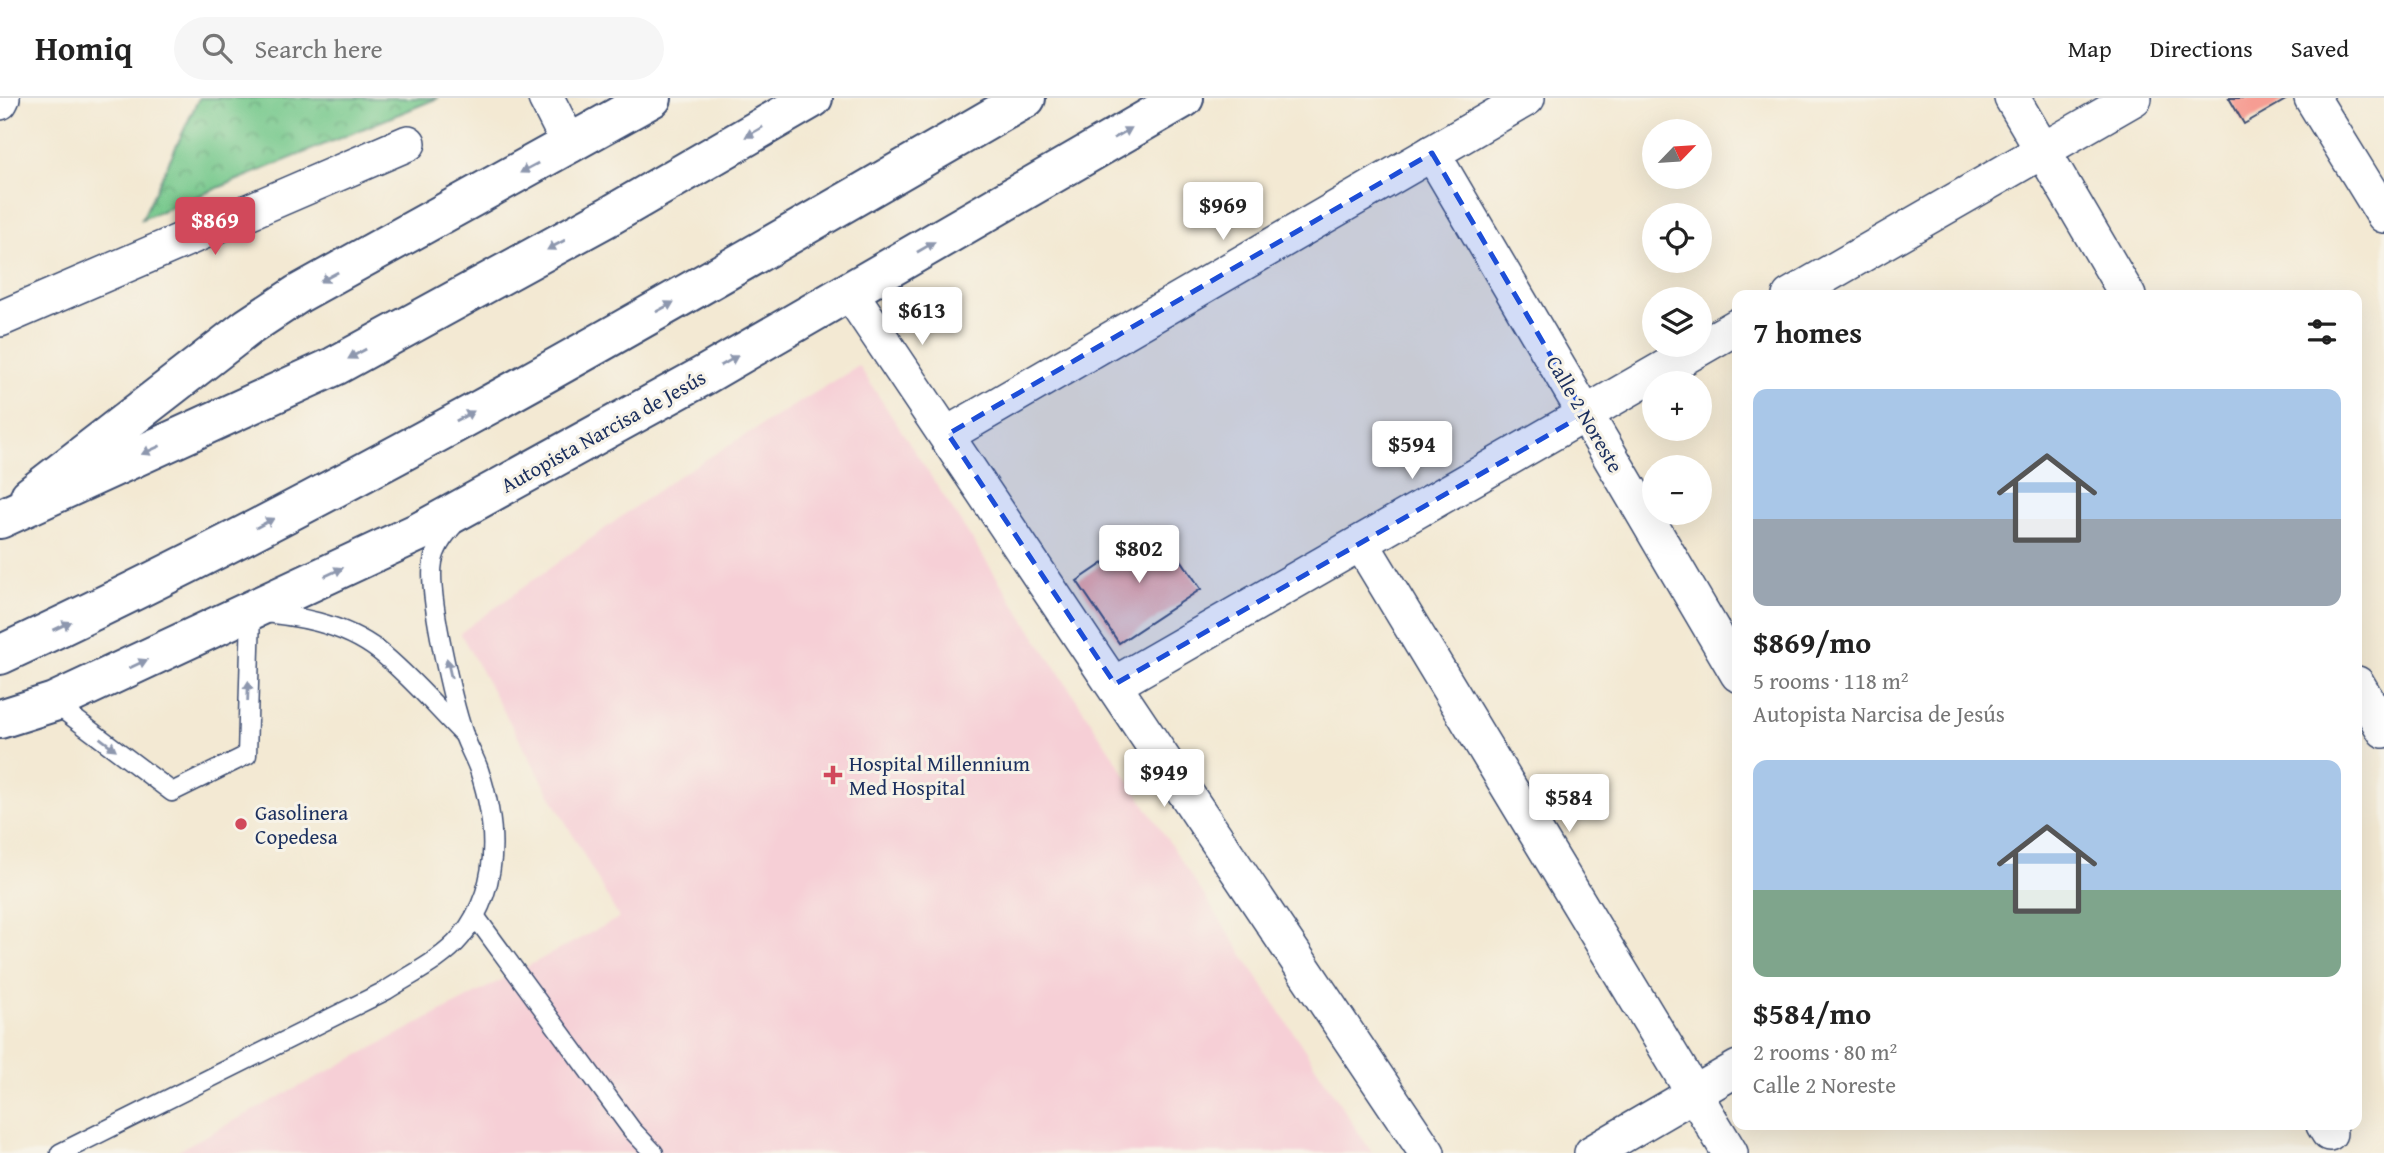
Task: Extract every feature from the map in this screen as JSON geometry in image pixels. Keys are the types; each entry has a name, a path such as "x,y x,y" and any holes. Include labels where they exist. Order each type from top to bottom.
{"main road":[{"path":"0,518 248,327 278,307 652,98"},
{"path":"0,518 335,366 611,215 813,98"},
{"path":"0,655 123,598 384,461 664,308 1026,98"},
{"name":"Autopista Narcisa de Jesús","path":"0,719 54,702 421,531 849,291 1184,98"},
{"path":"0,729 54,702"}],"street":[{"path":"546,98 570,145"},
{"path":"948,434 1527,98"},
{"path":"2012,98 2125,290"},
{"path":"1811,290 2134,98"},
{"path":"2312,98 2384,215"},
{"path":"0,319 408,143"},
{"name":"Calle 2 Noreste","path":"1432,153 1732,664"},
{"path":"849,291 948,434 1427,1153"},
{"path":"1115,684 1732,329"},
{"path":"1361,543 1730,1153"},
{"path":"2366,693 2384,730"},
{"path":"1592,1153 1732,1071"}],"lane":[{"path":"60,1153 387,989 434,961 459,939 475,916 492,863 494,832 478,766 464,735 433,596 433,562 442,537 458,520 503,487"},
{"path":"54,702 172,792 247,755 251,612 291,615 336,629 378,650 464,735"},
{"path":"475,916 632,1130 654,1153"}],"highlighted area":[{"path":"1432,153 1585,414 1115,684 948,434"}],"shaded area":[{"name":"Hospital Millennium Med Hospital","path":"859,366 1372,1153 173,1153 619,918 460,633 675,478"}],"green space":[{"path":"199,98 438,98 142,219"}],"building":[{"path":"2229,98 2289,98 2244,124"},
{"path":"1158,526 1201,589 1119,643 1077,581"}],"place":[{"name":"Hospital Millennium Med Hospital","path":"833,775"},
{"name":"Gasolinera Copedesa","path":"241,824"}]}
